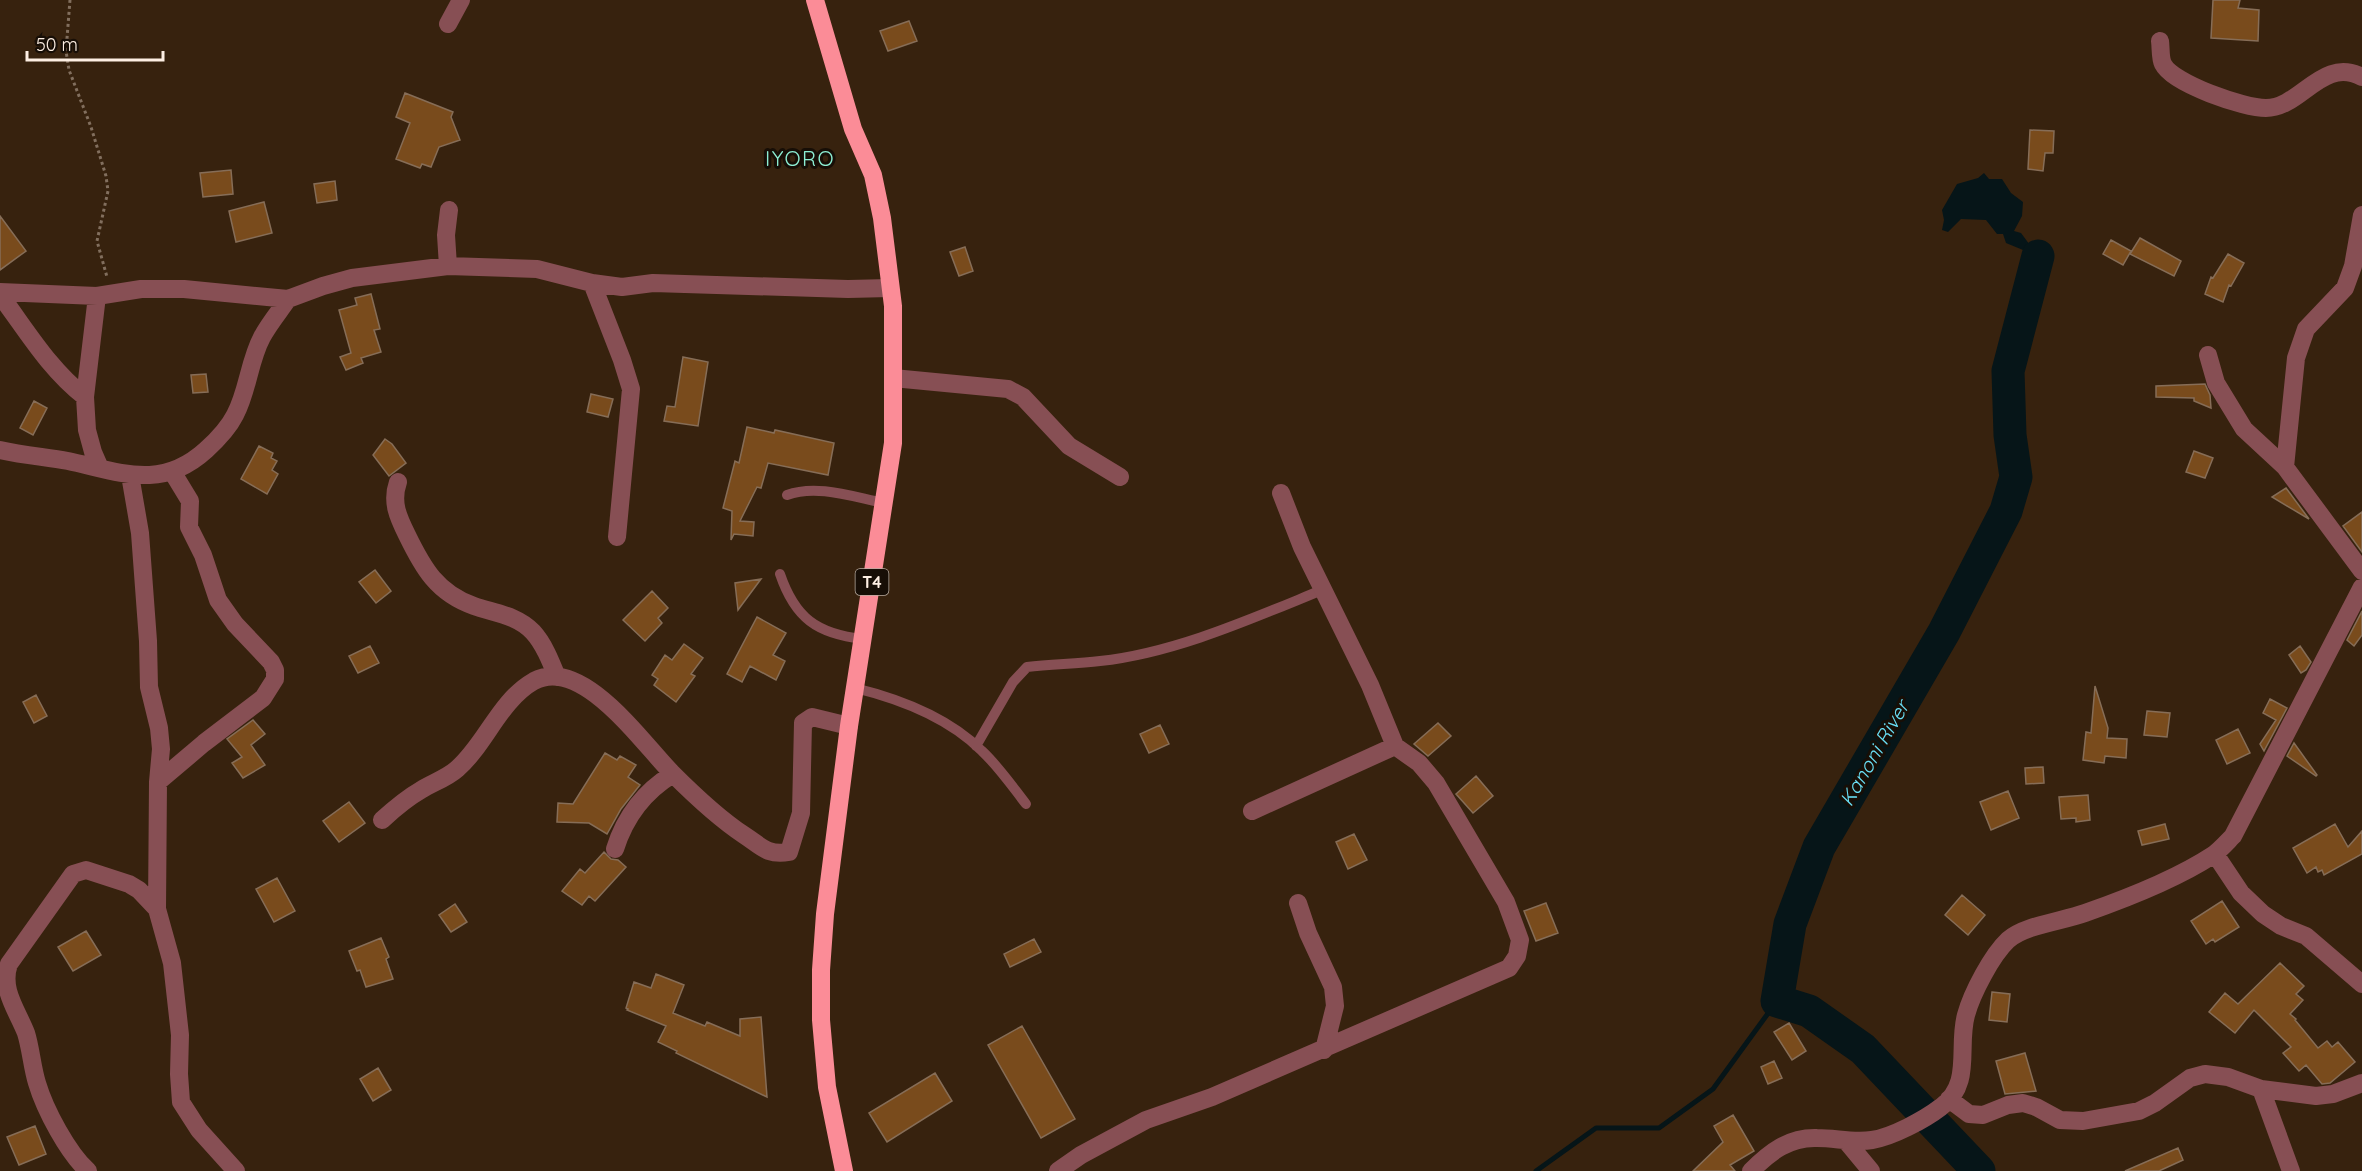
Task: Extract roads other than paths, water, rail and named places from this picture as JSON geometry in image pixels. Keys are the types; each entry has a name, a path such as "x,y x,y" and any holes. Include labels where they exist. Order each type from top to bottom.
{"highway":[{"name":"T4","path":"814,0 853,129 873,175 882,218 893,306 893,444 849,726 820,970 821,1020 827,1087 844,1171"}],"street":[{"path":"448,24 461,0"},
{"path":"2160,41 2163,63 2176,78 2204,92 2267,108 2286,102 2324,77 2345,73 2362,77"},
{"path":"448,266 446,235 449,210"},
{"path":"2285,467 2296,358 2306,329 2354,284 2353,266 2362,215"},
{"path":"0,293 105,294 141,289 184,290 288,299 352,278 448,266 537,269 592,283 622,287 664,283 848,289 890,288"},
{"path":"592,283 631,389 617,537"},
{"path":"0,293 44,358 67,383 85,397"},
{"path":"100,468 87,430 85,397 105,294"},
{"path":"0,450 130,475 150,476 173,472 196,460 219,439 235,416 261,338 288,299"},
{"path":"2208,355 2216,383 2244,429 2285,467 2362,571"},
{"path":"893,378 1008,390 1023,397 1035,408 1069,446 1120,477"},
{"path":"158,782 263,698 275,679 275,670 271,662 235,624 218,600 203,555 189,527 190,501 173,472"},
{"path":"130,475 141,543 149,687 159,728 157,909 172,963 180,1035 179,1074 182,1102 199,1130 236,1171"},
{"path":"398,482 393,495 398,516 420,561 436,583 445,592 475,606 504,614 533,632 557,676"},
{"path":"1058,1171 1089,1150 1146,1120 1212,1097 1509,968 1516,956 1520,940 1506,902 1436,783 1419,763 1395,746 1370,685 1302,547 1281,493"},
{"path":"1751,1171 1770,1152 1792,1141 1816,1137 1848,1142 1873,1140 1896,1132 1942,1107 1958,1090 1963,1070 1962,1044 1966,1015 1995,956 2008,939 2021,932 2085,913 2145,889 2215,854 2233,836 2362,587"},
{"path":"382,820 421,790 456,771 477,748 514,696 535,680 557,676 579,683 592,691 615,710 673,774 728,824 767,852 780,854 789,852 801,813 803,723 812,717 849,726"},
{"path":"1252,811 1395,746"},
{"path":"615,849 619,836 642,799 657,784 673,774"},
{"path":"2215,854 2241,893 2263,914 2280,926 2306,936 2362,984"},
{"path":"88,1171 66,1142 49,1113 37,1084 27,1037 3,986 4,975 9,964 73,874 86,870 129,884 139,890 157,909"},
{"path":"1298,903 1308,933 1333,987 1335,1006 1324,1050"},
{"path":"1949,1099 1969,1114 1983,1115 2008,1105 2023,1103 2060,1120 2083,1121 2139,1111 2155,1103 2190,1078 2205,1074 2228,1077 2261,1089 2316,1096 2333,1094 2362,1083"},
{"path":"2261,1089 2291,1171"},
{"path":"1848,1142 1871,1171"}],"lane":[{"path":"787,495 799,490 821,490 884,503"},
{"path":"780,574 787,595 800,615 831,633 863,639"},
{"path":"976,746 1013,682 1027,667 1101,661 1162,649 1257,616 1322,590"},
{"path":"855,688 883,695 916,709 953,729 976,746 1004,774 1026,804"}],"waterway":[{"name":"Kanoni River","path":"1979,1171 1863,1049 1809,1011 1777,1001 1790,924 1819,847 1944,632 2006,511 2016,477 2010,435 2008,371 2038,256"},
{"path":"1536,1171 1596,1128 1659,1128 1713,1089 1777,1001"}],"district":[{"name":"IYORO","path":"800,158"}]}
